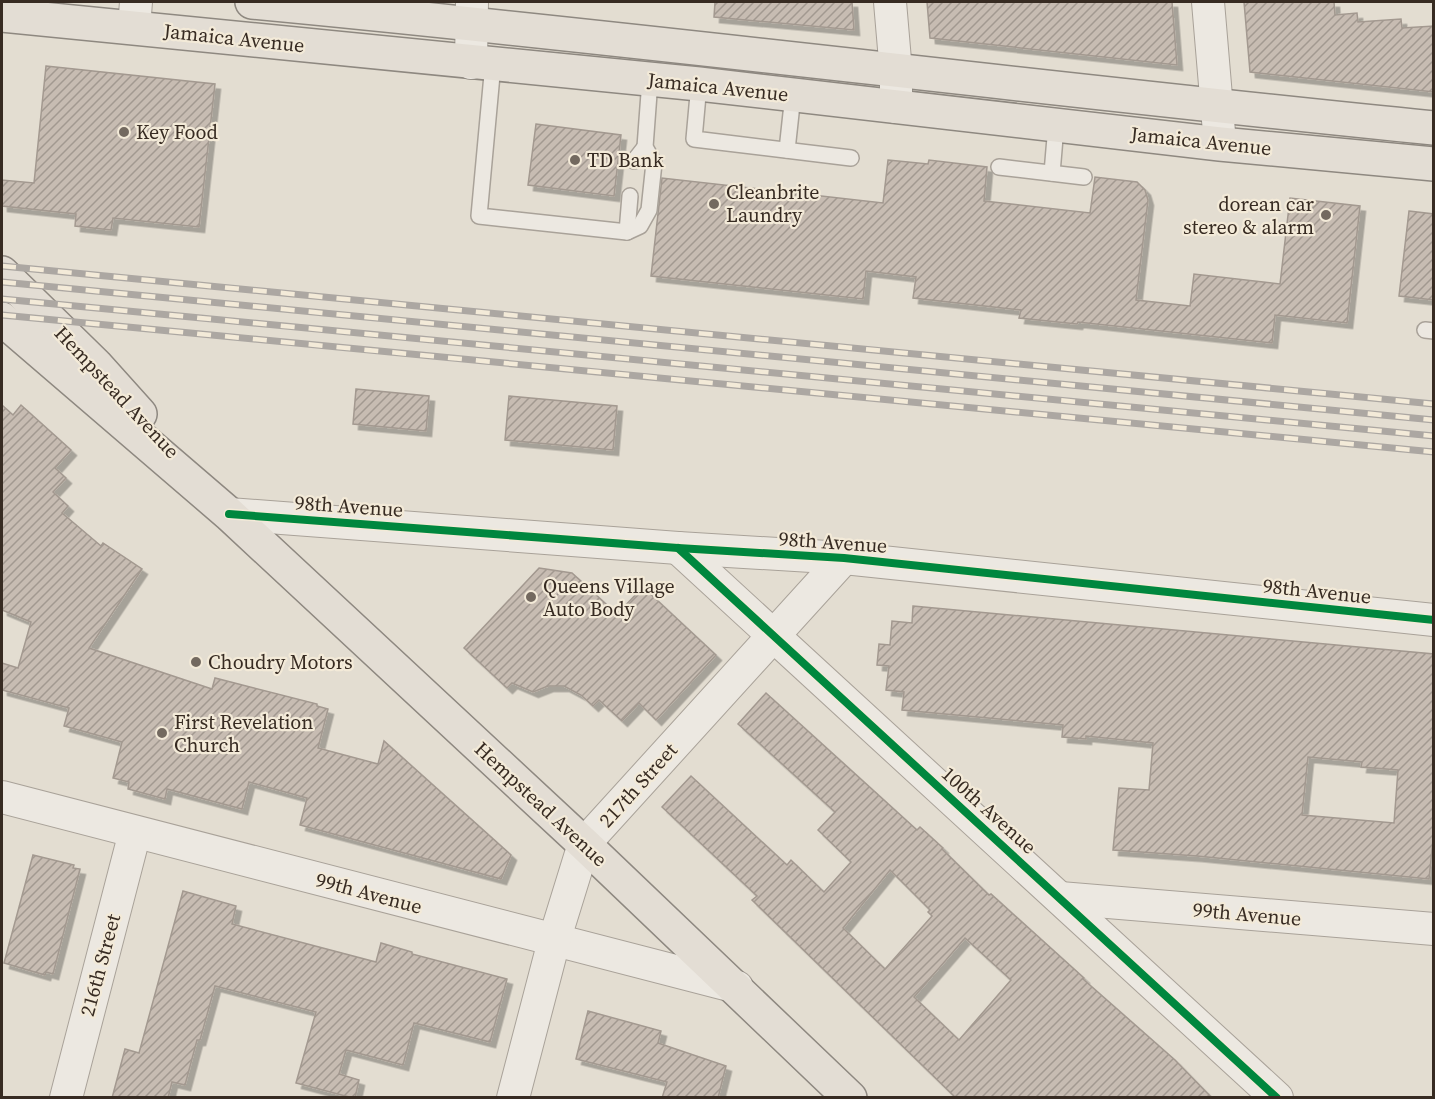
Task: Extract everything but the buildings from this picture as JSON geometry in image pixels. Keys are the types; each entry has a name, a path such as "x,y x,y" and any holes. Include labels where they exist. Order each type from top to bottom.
{"main road":[{"name":"Jamaica Avenue","path":"252,2 472,12 896,72 1434,128"},
{"name":"Jamaica Avenue","path":"2,15 135,14 482,64 699,84 1220,144 1434,164"},
{"name":"Hempstead Avenue","path":"2,273 96,365 230,514"},
{"name":"Hempstead Avenue","path":"2,319 230,514 737,987 850,1098"}],"street":[{"path":"890,2 896,72 896,107"},
{"path":"1208,2 1220,144"},
{"path":"472,12 482,64"},
{"name":"98th Avenue","path":"230,514 678,548 844,558 1434,620"},
{"name":"100th Avenue","path":"678,548 1277,1098"},
{"name":"217th Street","path":"513,1098 554,941 584,844 844,558"},
{"name":"99th Avenue","path":"2,797 737,987"},
{"name":"216th Street","path":"66,1098 135,832"},
{"name":"99th Avenue","path":"1060,898 1434,929"}],"lane":[{"path":"482,64 479,216 627,232 640,225 649,210 654,163 645,147 650,80"},
{"path":"699,84 694,140 851,158"},
{"path":"787,150 793,95"},
{"path":"1052,173 1056,126"},
{"path":"634,161 645,147"},
{"path":"999,167 1084,177"},
{"path":"627,232 630,196"}],"railway":[{"path":"2,266 1434,404"},
{"path":"2,282 1434,420"},
{"path":"2,299 1434,436"},
{"path":"2,315 1434,452"}],"cycle path":[{"path":"229,514 678,548 844,558 1434,620"},
{"path":"678,548 1277,1098"}],"place":[{"name":"Key Food","path":"124,132"},
{"name":"TD Bank","path":"575,160"},
{"name":"Cleanbrite Laundry","path":"714,204"},
{"name":"dorean car stereo & alarm","path":"1326,215"},
{"name":"Queens Village Auto Body","path":"531,597"},
{"name":"Choudry Motors","path":"196,662"},
{"name":"First Revelation Church","path":"162,733"}]}
